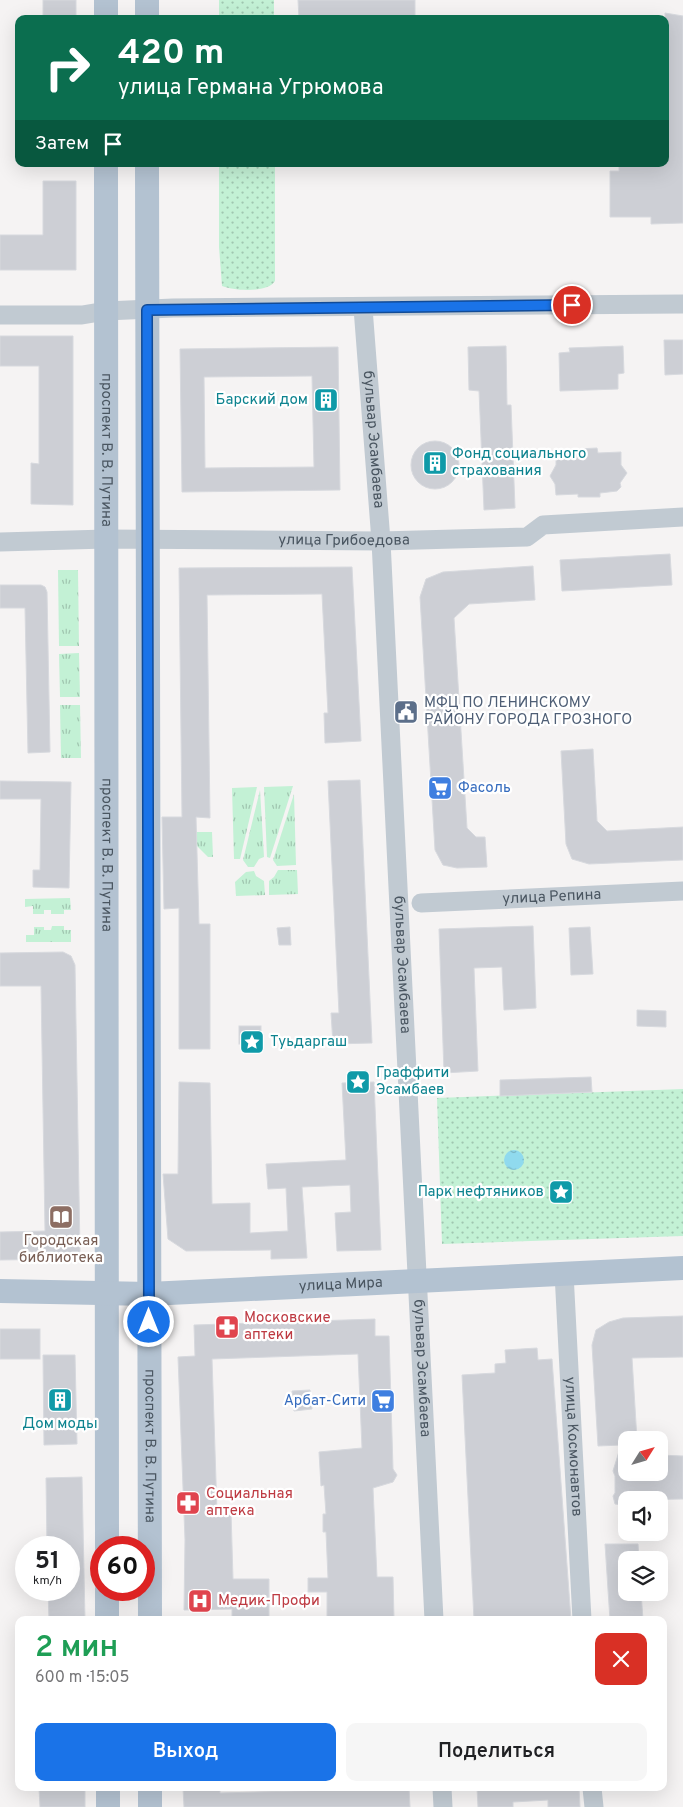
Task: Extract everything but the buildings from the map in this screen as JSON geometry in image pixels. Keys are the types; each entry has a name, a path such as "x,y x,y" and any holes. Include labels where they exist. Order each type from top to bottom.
{"main road":[{"path":"106,0 106,15"},
{"path":"147,0 147,15"},
{"name":"проспект В. В. Путина","path":"106,167 107,1536"},
{"name":"проспект В. В. Путина","path":"147,167 150,1616"},
{"name":"улица Мира","path":"0,1291 149,1294 683,1268"},
{"path":"107,1601 107,1616"},
{"path":"108,1791 108,1807"},
{"path":"150,1791 150,1807"}],"street":[{"path":"0,314 82,315 106,311 147,310 683,304"},
{"name":"бульвар Эсамбаева","path":"363,308 381,541 434,1616"},
{"name":"улица Грибоедова","path":"0,542 106,539 381,541 527,536 543,525 683,517"},
{"name":"улица Репина","path":"421,903 683,891"},
{"name":"улица Космонавтов","path":"564,1273 582,1616"},
{"path":"442,1791 442,1807"},
{"path":"592,1791 594,1807"}],"green space":[{"path":"219,0 274,0 274,15 219,15"},
{"path":"219,167 275,167 275,281 265,288 250,290 222,286 219,247"},
{"path":"58,570 78,570 79,646 59,646"},
{"path":"79,653 80,697 60,697 59,654"},
{"path":"60,705 80,705 81,758 61,758"},
{"path":"293,786 270,858 267,857 264,787"},
{"path":"257,787 240,859 234,859 232,788"},
{"path":"260,790 264,857 259,859 254,867 248,867 243,860"},
{"path":"294,794 296,865 277,866 273,860"},
{"path":"183,832 212,832 213,857 208,857"},
{"path":"278,870 297,870 298,894 269,895 269,881"},
{"path":"254,871 256,876 264,881 265,895 236,896 235,882 246,872"},
{"path":"70,898 71,910 64,910 64,914 51,914 51,910 44,910 44,914 33,914 33,906 25,907 25,899"},
{"path":"52,926 64,926 64,930 71,930 71,942 26,942 26,935 34,935 34,927 44,927 44,930 51,930"},
{"name":"Парк нефтяников","path":"683,1089 683,1236 442,1244 437,1098"}],"water":[{"path":"514,1150 521,1153 524,1160 521,1167 514,1170 507,1167 504,1160 507,1153"}],"place":[{"name":"Барский дом","path":"326,400"},
{"name":"Фонд социального страхования","path":"435,463"},
{"name":"МФЦ ПО ЛЕНИНСКОМУ РАЙОНУ ГОРОДА ГРОЗНОГО","path":"406,712"},
{"name":"Фасоль","path":"440,788"},
{"name":"Туьдаргаш","path":"252,1042"},
{"name":"Граффити Эсамбаев","path":"358,1082"},
{"name":"Парк нефтяников","path":"561,1192"},
{"name":"Городская библиотека","path":"61,1217"},
{"name":"Московские аптеки","path":"227,1327"},
{"name":"Дом моды","path":"60,1400"},
{"name":"Арбат-Сити","path":"383,1401"},
{"name":"Социальная аптека","path":"188,1503"},
{"name":"Медик-Профи","path":"200,1601"}],"route":[{"path":"149,1322 147,310 173,308 572,305"}]}
